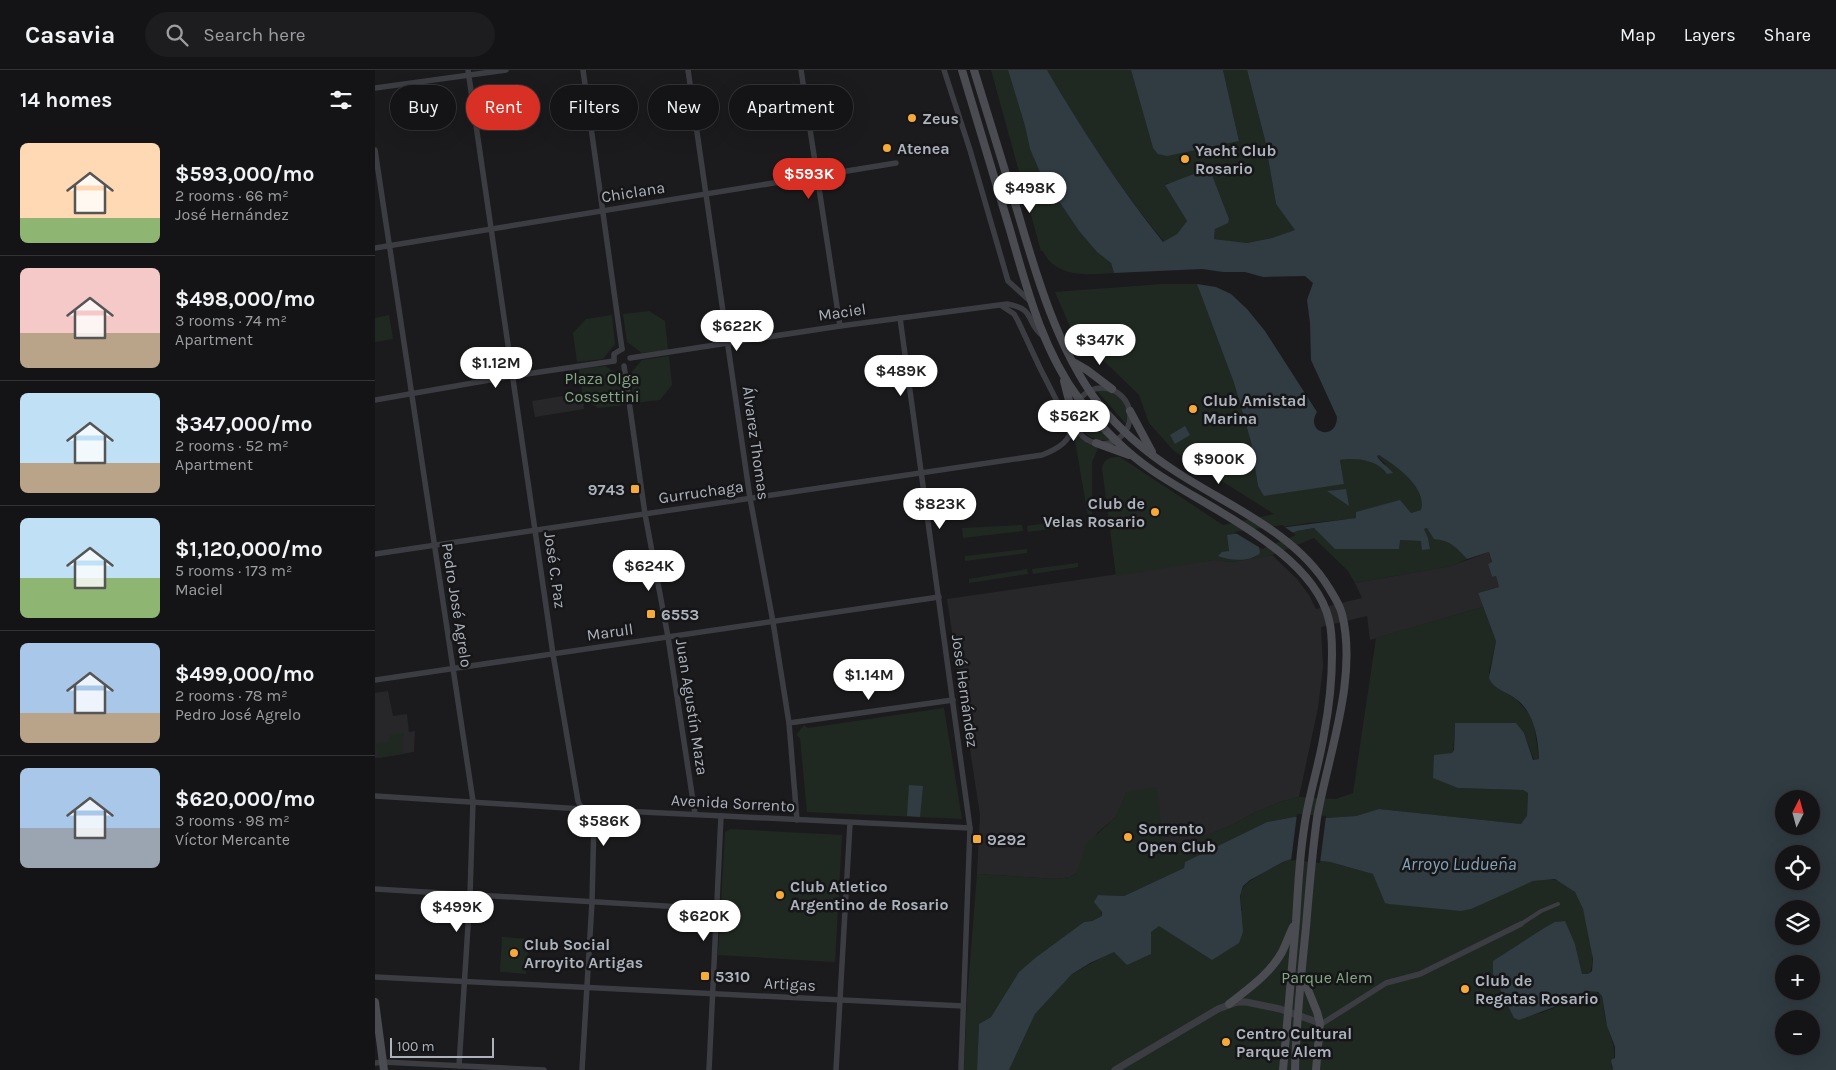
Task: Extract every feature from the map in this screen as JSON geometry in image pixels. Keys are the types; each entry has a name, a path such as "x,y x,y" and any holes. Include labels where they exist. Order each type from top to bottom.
{"main road":[{"path":"962,70 1031,300 1044,336 1062,374 1079,398 1132,456 1174,485 1273,546 1300,570 1314,587 1324,604 1331,630 1332,667 1324,735 1311,785 1303,833 1297,886 1296,920 1283,1070"},
{"path":"974,70 1039,286 1089,390 1125,432 1154,456 1173,470 1288,542 1314,568 1337,601 1342,613 1346,666 1335,736 1323,788 1309,886 1297,1014 1295,1070"},
{"path":"1075,363 1112,389"},
{"path":"1062,374 1074,425"},
{"path":"1130,411 1154,456"},
{"path":"1096,443 1132,456"},
{"path":"1229,1004 1271,967 1281,953 1296,920"},
{"path":"1301,972 1317,1012 1319,1023 1316,1070"},
{"path":"375,1002 381,1065"}],"street":[{"path":"375,88 469,72 506,70"},
{"path":"583,70 622,349"},
{"name":"Álvarez Thomas","path":"688,70 750,498 789,723 797,820"},
{"path":"801,70 840,326"},
{"path":"944,70 972,156 1008,281 1031,300"},
{"name":"José C. Paz","path":"469,72 553,654 578,801 582,809 591,814 594,819 593,902 582,1070"},
{"name":"Pedro José Agrelo","path":"375,150 473,801 471,895 459,1066"},
{"name":"Chiclana","path":"375,248 896,163"},
{"path":"1000,305 1014,314 1040,368 1074,425 1089,441 1104,444 1116,440 1129,426 1130,411 1123,396 1112,389 1105,387 1089,390 1079,398"},
{"name":"Maciel","path":"630,358 840,326 1000,305 1017,306 1026,310 1036,331 1044,336"},
{"name":"José Hernández","path":"900,318 970,828 961,1070"},
{"path":"613,360 618,365 624,366 629,362 629,353 622,349"},
{"path":"613,360 614,354 622,349"},
{"path":"375,400 613,360"},
{"name":"Juan Agustín Maza","path":"624,366 645,514 668,637 695,814"},
{"name":"Gurruchaga","path":"375,554 1042,455 1054,450 1071,436 1074,425 1074,409 1079,398"},
{"name":"Marull","path":"375,680 939,597"},
{"path":"789,723 953,700"},
{"name":"Avenida Sorrento","path":"375,796 850,824 970,828"},
{"path":"709,1070 721,816"},
{"path":"836,1070 850,824"},
{"path":"375,889 716,909"},
{"path":"1115,1070 1229,1004 1246,1002 1287,1011 1323,1023 1386,983 1420,974 1521,924 1541,910 1558,904"},
{"name":"Artigas","path":"375,977 963,1006"},
{"path":"381,1065 544,1070"}],"shaded area":[{"path":"582,393 584,409 535,417 532,401"},
{"path":"1489,552 1492,563 1488,564 1492,577 1496,576 1499,587 1478,593 1483,607 1370,640 1367,616 1321,627 1323,667 1318,708 1299,797 1283,801 1256,812 1228,827 1183,844 1163,841 1127,792 1116,817 1097,833 1077,873 1070,877 1057,879 977,874 980,815 947,599 1214,560 1232,562 1272,555 1297,579 1309,595 1316,609 1362,598 1355,583 1451,566"},
{"path":"388,691 393,716 407,714 409,732 415,731 414,752 375,758 375,693"}],"green space":[{"path":"991,70 1008,70 1030,149 1045,184 1079,231 1097,252 1111,263 1114,273 1084,274 1064,270 1048,260 1043,251 1041,251"},
{"name":"Yacht Club Rosario","path":"1047,70 1131,70 1153,148 1239,141 1223,70 1247,70 1265,140 1276,204 1296,230 1272,238 1247,243 1214,239 1215,229 1227,223 1229,219 1212,176 1165,184 1187,221 1177,234 1164,242 1102,158 1073,115"},
{"path":"1163,284 1197,284 1234,383 1251,442 1258,486 1344,484 1340,460 1362,460 1383,467 1386,464 1377,456 1379,455 1409,478 1415,485 1422,501 1421,510 1411,513 1308,523 1227,536 1229,551 1224,558 1241,559 1255,557 1258,547 1297,531 1315,528 1399,549 1399,540 1421,541 1430,549 1424,529 1427,528 1456,546 1467,559 1452,566 1355,583 1348,571 1314,538 1272,555 1257,558 1232,562 1214,560 1116,576 1102,468 1104,462 1108,459 1120,457 1223,525 1274,514 1174,451 1149,423 1139,395 1106,363 1082,345 1071,329 1055,292"},
{"name":"Plaza Olga Cossettini","path":"649,311 665,321 668,350 642,353 627,342 623,314"},
{"path":"389,315 393,339 375,342 375,318"},
{"name":"Plaza Olga Cossettini","path":"612,315 615,344 603,359 577,362 573,333 586,319"},
{"name":"Plaza Olga Cossettini","path":"669,356 672,385 660,400 634,403 630,374 642,360"},
{"name":"Plaza Olga Cossettini","path":"605,366 621,376 625,405 598,408 583,398 579,369"},
{"path":"1097,391 1112,392 1122,399 1127,416 1126,424"},
{"path":"1079,403 1111,440 1095,439 1084,431 1078,419"},
{"path":"1076,434 1088,444 1098,448 1092,462 1092,514 1088,516 1075,441"},
{"path":"1070,520 1071,526 1028,532 1027,526"},
{"path":"1022,525 1023,531 963,538 962,528"},
{"path":"1027,549 1027,553 965,561 965,556"},
{"path":"1078,563 1078,567 1033,574 1032,569"},
{"path":"1027,569 1028,574 969,583 969,579"},
{"name":"Sorrento Open Club","path":"1483,607 1496,641 1489,672 1496,687 1516,699 1530,715 1534,724 1539,759 1534,760 1524,733 1455,723 1453,753 1458,788 1523,790 1528,793 1527,817 1521,824 1379,809 1356,816 1326,818 1294,817 1267,822 1185,862 1184,868 1124,896 1098,895 1102,916 1092,921 1084,922 1019,972 991,1017 979,1024 977,1070 964,1070 967,1001 977,874 1057,879 1070,877 1077,873 1086,844 1116,817 1126,792 1157,787 1163,841 1183,844 1228,827 1256,812 1283,801 1299,797 1336,799 1353,793 1376,638"},
{"path":"944,708 962,819 807,812 800,738 796,735 804,725 808,728"},
{"path":"404,733 403,754 379,758 376,744 389,742 389,735"},
{"name":"Club Atletico Argentino de Rosario","path":"730,829 842,835 835,962 718,955 725,832"},
{"name":"Parque Alem","path":"1294,858 1330,862 1373,874 1533,881 1545,879 1556,880 1566,884 1579,900 1587,921 1592,947 1591,968 1588,975 1582,975 1575,944 1561,921 1544,928 1494,961 1514,1018 1541,1013 1573,1000 1573,996 1584,992 1592,991 1599,993 1602,996 1605,1017 1614,1050 1611,1066 1613,1070 1009,1070 1035,1014 1072,974 1159,926 1242,911 1241,893 1243,888 1251,880 1266,871"},
{"name":"Club Social Arroyito Artigas","path":"502,937 529,939 526,974 500,972"}],"water":[{"name":"Arroyo Ludueña","path":"1008,70 1047,70 1102,158 1163,242 1177,234 1187,221 1165,185 1202,171 1212,175 1229,219 1228,223 1215,229 1214,239 1247,243 1272,238 1295,230 1276,204 1265,140 1247,70 1836,70 1836,1070 1613,1070 1611,1060 1615,1058 1615,1047 1607,1026 1602,996 1598,992 1588,991 1573,996 1573,1000 1519,1020 1514,1018 1493,974 1493,961 1544,928 1555,922 1565,921 1575,944 1582,974 1588,974 1592,971 1593,959 1583,909 1575,892 1555,879 1533,881 1471,909 1461,911 1389,904 1385,903 1373,874 1330,862 1294,858 1250,880 1243,886 1240,896 1243,932 1239,943 1212,960 1159,926 1151,932 1151,954 1127,965 1114,952 1072,974 1035,1014 1009,1070 977,1070 979,1024 991,1017 1019,972 1084,922 1092,921 1102,916 1102,912 1094,902 1098,895 1124,896 1184,868 1185,862 1267,822 1294,817 1326,818 1356,816 1379,809 1521,824 1527,816 1528,793 1523,790 1458,788 1433,778 1434,755 1452,753 1454,750 1455,723 1516,723 1524,733 1533,760 1539,759 1538,742 1534,726 1527,711 1516,699 1494,685 1489,678 1496,641 1478,593 1499,587 1496,576 1492,577 1488,564 1492,562 1489,552 1467,559 1449,543 1434,539 1427,528 1424,529 1430,549 1422,550 1421,541 1400,540 1399,549 1335,549 1314,528 1297,531 1259,547 1260,553 1251,558 1234,560 1218,556 1222,552 1229,551 1227,535 1356,518 1356,512 1400,500 1411,513 1421,510 1422,501 1415,485 1394,465 1379,455 1377,456 1378,458 1393,473 1387,474 1378,465 1373,463 1359,459 1346,459 1340,460 1344,484 1264,496 1258,486 1251,442 1234,383 1197,284 1216,287 1231,294 1247,309 1265,331 1317,412 1314,419 1315,425 1322,432 1327,432 1336,425 1337,417 1311,360 1307,300 1313,283 1305,276 1263,277 1245,272 1223,272 1202,269 1114,273 1111,263 1097,252 1079,231 1045,184 1030,149"},
{"path":"1131,70 1223,70 1239,141 1167,156 1158,154 1153,148"},
{"path":"1185,426 1190,435 1175,444 1170,435"},
{"path":"1346,489 1349,506 1327,491"},
{"path":"909,785 923,786 920,817 907,816"}],"pier":[{"path":"1282,525 1296,535 1262,549 1234,532"},
{"path":"1297,814 1326,816 1320,863 1291,861"}],"place":[{"name":"Zeus","path":"912,118"},
{"name":"Atenea","path":"887,148"},
{"name":"Yacht Club Rosario","path":"1185,159"},
{"name":"Club Amistad Marina","path":"1193,409"},
{"name":"9743","path":"635,489"},
{"name":"Club de Velas Rosario","path":"1155,512"},
{"name":"6553","path":"651,614"},
{"name":"Sorrento Open Club","path":"1128,837"},
{"name":"9292","path":"977,839"},
{"name":"Club Atletico Argentino de Rosario","path":"780,895"},
{"name":"Club Social Arroyito Artigas","path":"514,953"},
{"name":"5310","path":"705,976"},
{"name":"Club de Regatas Rosario","path":"1465,989"},
{"name":"Centro Cultural Parque Alem","path":"1226,1042"}]}
